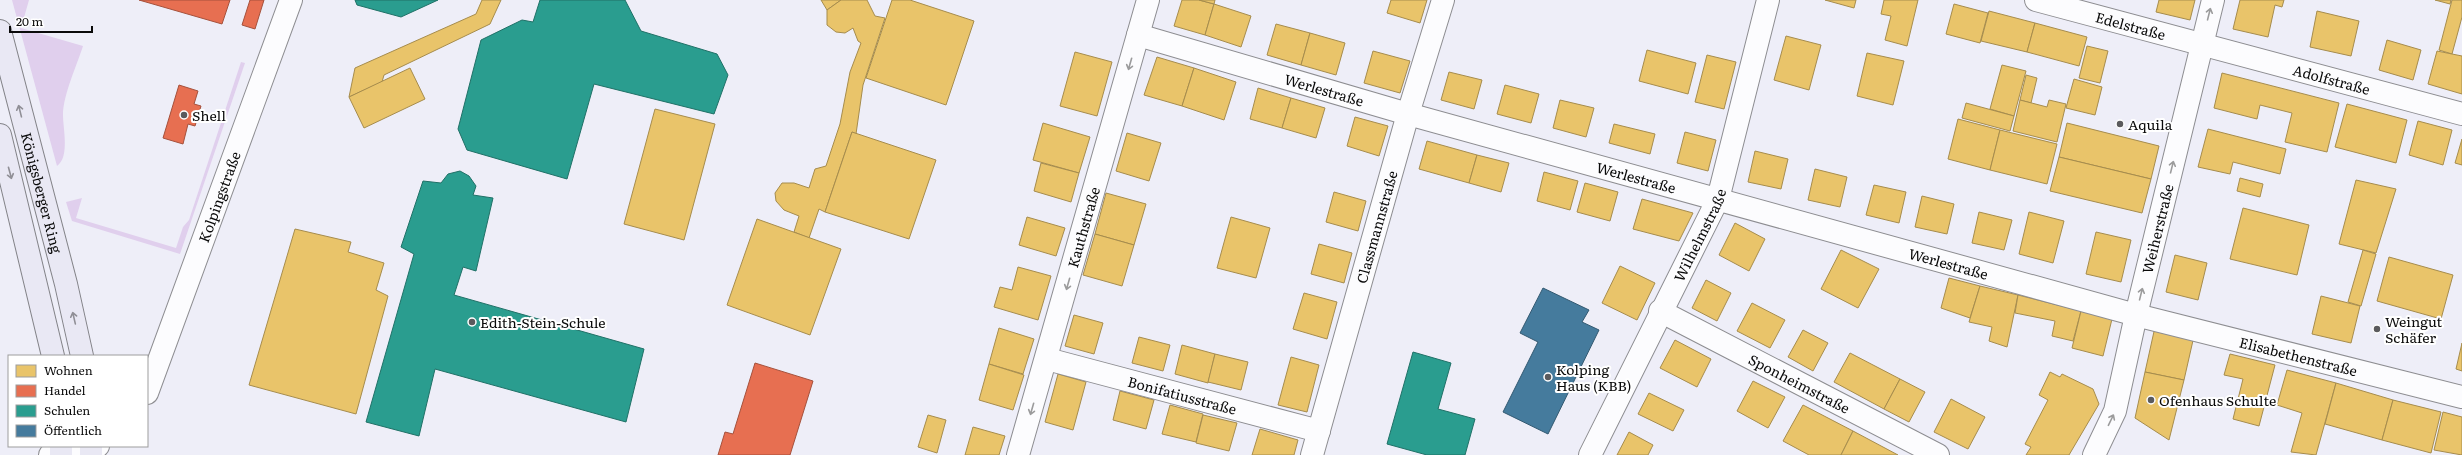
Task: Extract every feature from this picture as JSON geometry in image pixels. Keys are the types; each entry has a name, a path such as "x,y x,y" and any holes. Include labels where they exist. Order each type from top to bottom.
{"main road":[{"name":"Königsberger Ring","path":"0,31 66,284 82,355"},
{"name":"Königsberger Ring","path":"0,135 53,355"}],"street":[{"name":"Kolpingstraße","path":"148,390 291,0"},
{"name":"Kauthstraße","path":"1018,455 1047,358 1148,0"},
{"name":"Classmannstraße","path":"1312,455 1408,114 1443,0"},
{"name":"Wilhelmstraße","path":"1590,455 1660,311 1718,199 1768,0"},
{"name":"Edelstraße","path":"2036,0 2201,45"},
{"name":"Weiherstraße","path":"2094,455 2115,411 2136,315 2213,0"},
{"name":"Werlestraße","path":"1138,35 1408,114 2136,315"},
{"name":"Adolfstraße","path":"2201,45 2462,114"},
{"name":"Sponheimstraße","path":"1660,311 1938,455"},
{"name":"Elisabethenstraße","path":"2136,315 2462,397"},
{"name":"Bonifatiusstraße","path":"1047,358 1319,431"},
{"path":"58,452 93,449"}],"shaded area":[{"path":"12,0 29,0 21,28 83,46 65,98 63,115 65,150 61,162 57,166"},
{"path":"241,62 245,63 180,254 72,221 66,202 82,198 76,218 176,248 183,227 189,220"}],"building: Wohnen":[{"path":"482,0 501,0 490,24 384,75 382,82 349,97 355,68 476,14"},
{"path":"821,0 841,0 827,10"},
{"path":"841,0 867,0 875,16 885,18 863,85 856,134 852,132 825,212 819,209 809,238 794,232 799,216 784,210 776,201 775,193 782,183 794,183 809,188 815,169 826,166 840,124 850,72 861,43 858,41 853,28 845,33 836,32 827,25 827,10"},
{"path":"892,0 910,0 974,21 946,105 866,78"},
{"path":"1182,0 1199,0 1214,4 1205,35 1174,26"},
{"path":"1199,0 1215,0 1214,4"},
{"path":"1391,0 1427,0 1420,23 1387,13"},
{"path":"1825,0 1856,0 1854,8"},
{"path":"1884,0 1918,0 1907,46 1885,40 1891,16 1881,14"},
{"path":"2159,0 2195,0 2190,20 2156,12"},
{"path":"2240,0 2284,0 2282,7 2275,5 2268,37 2233,29"},
{"path":"2435,0 2451,0 2450,4"},
{"path":"2452,0 2462,0 2462,17 2452,54 2439,50"},
{"path":"1214,4 1251,16 1241,47 1205,35"},
{"path":"1954,4 1988,13 1980,43 1946,34"},
{"path":"1989,11 2035,23 2027,52 1981,41"},
{"path":"2317,11 2359,21 2351,56 2310,47"},
{"path":"2035,23 2087,37 2079,66 2027,52"},
{"path":"1276,24 1310,33 1301,65 1267,55"},
{"path":"1310,33 1345,43 1336,75 1301,65"},
{"path":"1786,36 1821,45 1809,90 1774,80"},
{"path":"2387,40 2421,50 2413,80 2379,70"},
{"path":"2087,46 2108,51 2100,83 2079,78"},
{"path":"1647,50 1696,63 1688,94 1639,81"},
{"path":"1373,51 1410,61 1400,93 1364,83"},
{"path":"2437,51 2462,56 2462,94 2428,84"},
{"path":"1075,52 1112,62 1097,116 1060,106"},
{"path":"1867,53 1904,61 1893,105 1857,96"},
{"path":"1707,55 1736,62 1724,109 1695,102"},
{"path":"1157,57 1194,68 1182,106 1144,95"},
{"path":"2002,65 2026,71 2014,116 1990,109"},
{"path":"410,68 425,99 364,128 349,97"},
{"path":"1194,68 1236,82 1224,120 1182,106"},
{"path":"1449,72 1482,80 1474,109 1441,100"},
{"path":"2222,73 2339,103 2327,152 2285,142 2292,113 2260,105 2257,119 2214,108"},
{"path":"2026,75 2037,78 2031,103 2020,100"},
{"path":"2074,79 2102,87 2095,115 2066,108"},
{"path":"1505,85 1539,94 1531,123 1497,114"},
{"path":"1258,88 1291,98 1282,128 1250,119"},
{"path":"1291,98 1325,108 1316,138 1282,128"},
{"path":"1560,100 1594,108 1586,137 1553,128"},
{"path":"2020,100 2047,107 2049,100 2066,104 2057,142 2013,131"},
{"path":"1966,103 2014,116 2010,131 1962,118"},
{"path":"2347,104 2407,120 2396,163 2335,147"},
{"path":"655,109 715,124 684,240 624,224"},
{"path":"1355,117 1388,126 1379,156 1347,146"},
{"path":"1958,119 2000,130 1990,170 1948,159"},
{"path":"2418,121 2452,130 2443,165 2409,155"},
{"path":"1043,123 1090,137 1079,173 1033,160"},
{"path":"2067,123 2159,146 2151,179 2059,157"},
{"path":"1614,124 1655,134 1650,154 1609,143"},
{"path":"2208,129 2286,149 2280,174 2233,162 2230,174 2198,167"},
{"path":"2000,130 2057,144 2047,184 1990,170"},
{"path":"852,132 936,160 909,239 825,212"},
{"path":"1685,132 1716,140 1708,171 1677,163"},
{"path":"1127,133 1161,143 1149,181 1116,171"},
{"path":"2462,139 2462,165 2455,163"},
{"path":"1427,141 1477,155 1469,183 1419,169"},
{"path":"1755,151 1788,159 1781,189 1748,182"},
{"path":"1477,155 1509,163 1501,192 1469,183"},
{"path":"2059,157 2151,179 2142,213 2050,191"},
{"path":"1041,163 1079,173 1071,202 1034,191"},
{"path":"1815,169 1847,177 1840,207 1808,200"},
{"path":"1544,172 1578,181 1570,210 1537,201"},
{"path":"2240,178 2263,184 2260,197 2237,191"},
{"path":"2356,180 2396,189 2376,253 2339,244"},
{"path":"1585,183 1618,192 1610,221 1577,212"},
{"path":"1874,185 1906,192 1899,223 1866,215"},
{"path":"1334,192 1366,201 1358,231 1326,222"},
{"path":"1106,193 1146,204 1134,245 1095,234"},
{"path":"1922,196 1954,204 1947,234 1915,227"},
{"path":"1642,199 1693,213 1679,241 1633,229"},
{"path":"2243,208 2309,225 2297,275 2230,259"},
{"path":"1979,212 2012,220 2004,250 1972,243"},
{"path":"2029,212 2064,221 2053,263 2019,254"},
{"path":"1027,217 1065,228 1056,256 1019,245"},
{"path":"1231,217 1270,228 1256,278 1217,268"},
{"path":"757,219 841,249 810,335 727,305"},
{"path":"1735,223 1765,239 1749,271 1719,255"},
{"path":"295,229 351,242 348,252 384,263 376,290 388,296 356,414 249,385"},
{"path":"2096,232 2131,240 2121,282 2086,274"},
{"path":"1095,234 1134,245 1122,286 1083,275"},
{"path":"1319,244 1352,253 1344,283 1311,274"},
{"path":"1841,250 1879,269 1858,308 1821,289"},
{"path":"2363,250 2376,254 2361,306 2348,302"},
{"path":"2175,255 2207,263 2198,300 2166,292"},
{"path":"2389,257 2453,275 2441,319 2377,301"},
{"path":"1620,266 1655,283 1637,320 1602,303"},
{"path":"1018,267 1051,276 1038,320 994,307 1000,287 1012,290"},
{"path":"1949,278 1980,286 1970,318 1941,308"},
{"path":"1706,280 1731,293 1717,321 1692,308"},
{"path":"1980,286 2018,295 2007,347 1989,341 1992,327 1969,322"},
{"path":"1304,293 1337,302 1327,339 1293,329"},
{"path":"2018,295 2081,311 2073,341 2052,336 2055,321 2015,313"},
{"path":"2321,296 2360,306 2351,343 2312,334"},
{"path":"1752,303 1785,320 1770,348 1737,331"},
{"path":"2081,311 2112,319 2103,356 2072,348"},
{"path":"1074,315 1103,323 1094,354 1065,346"},
{"path":"2155,327 2194,336 2184,380 2145,372"},
{"path":"999,328 1034,339 1023,374 989,364"},
{"path":"1803,330 1828,343 1813,371 1788,357"},
{"path":"1139,337 1170,345 1163,371 1132,363"},
{"path":"1675,340 1711,359 1697,387 1660,368"},
{"path":"2462,343 2462,371 2456,369"},
{"path":"1182,345 1215,354 1208,383 1175,374"},
{"path":"1850,353 1900,379 1884,409 1834,382"},
{"path":"1215,354 1248,362 1241,390 1208,382"},
{"path":"2230,354 2275,365 2259,426 2233,419 2243,379 2224,375"},
{"path":"1291,357 1319,365 1307,412 1278,405"},
{"path":"989,364 1024,375 1013,410 979,400"},
{"path":"2287,370 2336,383 2316,455 2291,452 2302,413 2277,405"},
{"path":"2050,372 2060,377 2062,374 2093,389 2099,404 2069,455 2026,455 2031,447 2025,444 2048,400 2039,395"},
{"path":"2145,372 2184,380 2169,440 2135,418"},
{"path":"1058,374 1086,382 1073,430 1045,422"},
{"path":"1900,379 1925,392 1909,422 1884,409"},
{"path":"1753,381 1785,397 1768,428 1737,411"},
{"path":"2336,383 2393,400 2382,440 2325,424"},
{"path":"1120,391 1154,400 1146,429 1113,420"},
{"path":"1649,393 1684,410 1673,431 1638,414"},
{"path":"1951,399 1985,417 1968,449 1934,432"},
{"path":"2393,400 2441,412 2431,453 2382,440"},
{"path":"1170,405 1203,414 1196,442 1162,434"},
{"path":"1803,405 1853,431 1841,455 1809,455 1783,441"},
{"path":"2443,412 2462,417 2462,455 2434,450"},
{"path":"928,415 946,420 937,453 918,447"},
{"path":"1203,415 1237,423 1229,451 1196,443"},
{"path":"973,427 1005,436 999,455 965,455"},
{"path":"1260,429 1298,440 1294,455 1252,455"},
{"path":"1853,431 1898,455 1841,455"},
{"path":"1629,432 1653,445 1648,455 1617,455"}],"building: Handel":[{"path":"139,0 230,0 222,24"},
{"path":"250,0 264,0 255,29 242,25"},
{"name":"Shell","path":"179,85 198,91 194,104 201,106 195,126 188,124 183,144 163,138"},
{"path":"755,363 813,381 790,455 718,455 725,432 733,434"}],"building: Schulen":[{"path":"355,0 438,0 401,17 357,5"},
{"path":"540,0 625,0 641,31 717,54 728,75 714,114 594,84 567,179 467,150 458,129 481,40 522,20 533,22"},
{"name":"Edith-Stein-Schule","path":"460,171 469,176 476,186 473,195 493,198 476,271 463,267 454,295 644,349 626,422 435,369 419,436 366,422 414,254 401,247 423,181 441,183 448,174"},
{"path":"1413,352 1451,363 1438,409 1475,419 1465,455 1427,455 1387,444"}],"building: Öffentlich":[{"name":"Kolping Haus (KBB)","path":"1543,288 1589,310 1582,322 1599,330 1548,434 1503,412 1538,342 1520,333"}],"place":[{"name":"Shell","path":"184,115"},
{"name":"Aquila","path":"2120,124"},
{"name":"Edith-Stein-Schule","path":"472,322"},
{"name":"Weingut Schäfer","path":"2377,329"},
{"name":"Kolping Haus (KBB)","path":"1548,377"},
{"name":"Ofenhaus Schulte","path":"2151,400"}]}
